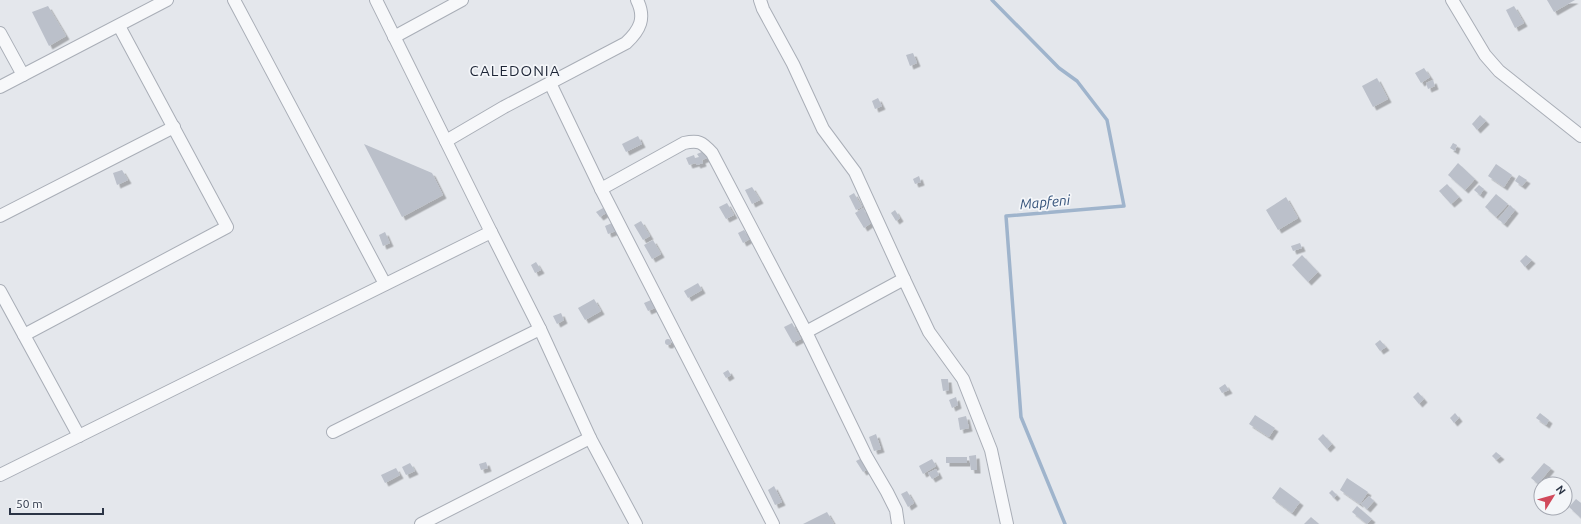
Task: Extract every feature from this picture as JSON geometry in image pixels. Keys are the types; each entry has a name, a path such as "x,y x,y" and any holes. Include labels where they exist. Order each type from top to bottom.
{"street":[{"path":"0,87 167,0"},
{"path":"234,0 385,284"},
{"path":"376,0 540,329 590,438 636,524"},
{"path":"394,37 462,0"},
{"path":"446,141 504,107 626,43 634,35 642,15 637,0"},
{"path":"760,0 763,9 793,64 824,129 855,172 929,332 963,379 991,450 1007,524"},
{"path":"1452,0 1485,55 1499,71 1581,136"},
{"path":"24,334 227,227 119,26"},
{"path":"0,33 23,75"},
{"path":"550,83 601,189 773,524"},
{"path":"0,216 174,127"},
{"path":"601,189 684,143 696,141 704,145 712,153 806,332 866,456 887,492 896,510 898,524"},
{"path":"0,475 491,232"},
{"path":"806,332 904,278"},
{"path":"0,291 79,436"},
{"path":"333,432 540,329"},
{"path":"421,524 590,438"}],"building":[{"path":"1547,0 1575,0 1554,12"},
{"path":"48,6 66,36 49,46 32,12"},
{"path":"1514,6 1524,23 1515,28 1506,10"},
{"path":"913,53 917,63 910,66 906,55"},
{"path":"1424,68 1430,77 1421,83 1415,73"},
{"path":"1377,78 1388,99 1373,107 1362,86"},
{"path":"1433,80 1435,86 1428,89 1426,83"},
{"path":"878,98 882,106 875,109 872,101"},
{"path":"1480,115 1486,121 1477,130 1472,124"},
{"path":"638,136 642,144 626,152 622,144"},
{"path":"1453,143 1457,145 1455,151 1450,148"},
{"path":"364,144 432,173 443,195 402,217"},
{"path":"704,151 707,158 702,160 703,163 689,165 686,158 694,155 695,158 699,157 697,154"},
{"path":"1458,163 1475,179 1465,190 1448,175"},
{"path":"1496,164 1512,175 1504,187 1488,176"},
{"path":"122,170 128,180 117,185 113,173"},
{"path":"1519,175 1527,180 1522,186 1515,181"},
{"path":"919,176 921,182 915,184 913,179"},
{"path":"1447,184 1459,197 1451,204 1439,191"},
{"path":"1479,185 1484,189 1480,195 1474,190"},
{"path":"752,187 760,200 752,204 745,190"},
{"path":"854,193 862,207 856,210 849,196"},
{"path":"1496,194 1508,204 1496,217 1485,207"},
{"path":"1286,197 1298,218 1278,230 1266,210"},
{"path":"727,203 734,215 726,219 719,207"},
{"path":"1510,205 1515,210 1504,224 1498,219"},
{"path":"603,208 606,213 600,217 596,212"},
{"path":"863,208 871,223 864,228 855,213"},
{"path":"895,210 900,218 896,221 891,213"},
{"path":"641,221 650,236 643,240 634,225"},
{"path":"612,223 616,231 608,234 605,226"},
{"path":"744,230 750,239 743,243 738,233"},
{"path":"385,232 390,243 383,246 379,235"},
{"path":"653,240 661,254 652,259 644,245"},
{"path":"1300,243 1302,248 1293,251 1291,246"},
{"path":"1302,255 1318,272 1308,282 1292,265"},
{"path":"1526,255 1532,260 1525,267 1520,261"},
{"path":"536,262 541,270 535,273 531,265"},
{"path":"698,283 702,290 688,298 684,291"},
{"path":"594,299 601,311 585,320 578,308"},
{"path":"651,300 655,308 648,311 644,303"},
{"path":"561,313 564,320 557,324 553,316"},
{"path":"792,323 801,339 793,343 784,327"},
{"path":"668,339 671,342 668,345 665,342"},
{"path":"1380,340 1386,347 1380,351 1375,344"},
{"path":"728,370 731,375 726,378 723,373"},
{"path":"941,379 948,379 949,390 943,391"},
{"path":"1225,384 1229,390 1222,393 1219,388"},
{"path":"1418,392 1424,399 1419,404 1413,397"},
{"path":"956,397 958,405 952,408 949,400"},
{"path":"1455,413 1459,418 1454,423 1450,418"},
{"path":"1540,413 1549,420 1546,425 1536,418"},
{"path":"1255,415 1275,428 1269,437 1249,424"},
{"path":"966,416 969,428 960,430 958,418"},
{"path":"876,434 881,449 874,451 869,437"},
{"path":"1323,434 1332,444 1327,449 1318,439"},
{"path":"1496,452 1501,456 1496,460 1492,456"},
{"path":"976,455 977,470 971,470 969,456"},
{"path":"946,457 967,457 967,463 946,463"},
{"path":"862,458 868,469 863,472 856,461"},
{"path":"932,459 936,466 923,474 919,466"},
{"path":"486,462 488,468 481,470 479,464"},
{"path":"410,463 415,471 406,475 402,467"},
{"path":"1544,463 1551,468 1544,476 1533,476 1533,480 1531,478"},
{"path":"396,468 400,475 385,483 381,475"},
{"path":"936,469 939,475 932,479 928,473"},
{"path":"1347,478 1368,492 1360,504 1340,490"},
{"path":"774,486 782,502 775,505 768,490"},
{"path":"1280,487 1300,502 1292,513 1272,498"},
{"path":"1332,490 1337,495 1334,498 1329,493"},
{"path":"907,491 914,503 908,507 901,494"},
{"path":"1369,496 1374,501 1367,509 1361,504"},
{"path":"1576,499 1581,503 1581,518 1573,511 1573,502"},
{"path":"1357,506 1372,519 1367,524 1352,512"},
{"path":"827,512 834,524 803,524"},
{"path":"1311,517 1319,524 1304,524"}],"waterway":[{"name":"Mapfeni","path":"992,0 1059,68 1077,81 1107,120 1124,206 1006,216 1021,417 1065,524"}],"district":[{"name":"CALEDONIA","path":"515,70"}]}
